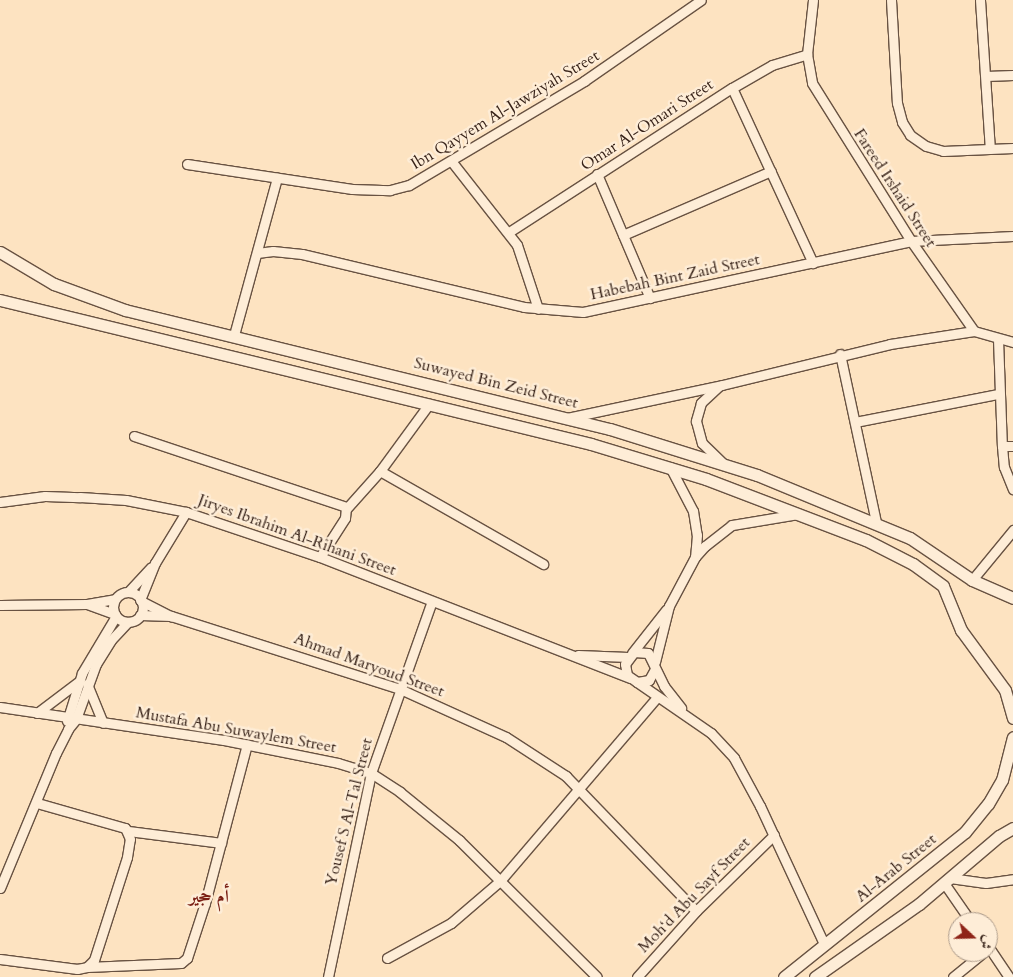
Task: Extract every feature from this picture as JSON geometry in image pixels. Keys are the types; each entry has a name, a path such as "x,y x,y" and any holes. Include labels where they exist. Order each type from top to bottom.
{"main road":[{"name":"Suwayed Bin Zeid Street","path":"0,252 54,284 96,301 566,418 723,463 876,522 917,542 972,580 1013,598"},
{"path":"0,300 430,404 670,467 801,514 894,554 942,586 961,630 1005,690 1013,718"},
{"name":"Al-Arab Street","path":"784,977 824,944 881,902 965,832 988,804 1007,767 1013,736"},
{"path":"815,977 947,881 999,836 1013,828"}],"street":[{"name":"Ibn Qayyem Al-Jawziyah Street","path":"187,164 352,189 390,190 409,185 452,162 624,55 701,0"},
{"name":"Fareed Irshaid Street","path":"814,0 807,54 809,74 827,111 911,241 974,331"},
{"path":"891,0 897,103 905,129 934,149 951,152 1013,148"},
{"path":"980,0 990,149"},
{"name":"Omar Al-Omari Street","path":"509,232 732,88 772,65 807,54"},
{"path":"986,76 1013,75"},
{"path":"732,88 813,263"},
{"path":"452,162 509,232 527,270 538,309"},
{"path":"623,235 771,172"},
{"path":"597,174 650,298"},
{"path":"234,335 277,178"},
{"name":"Habebah Bint Zaid Street","path":"257,253 273,251 302,254 538,309 583,312 911,241 1013,236"},
{"path":"566,418 722,385 840,354 974,331 1013,342"},
{"path":"998,339 998,394 1004,467 1013,489"},
{"path":"840,354 876,522"},
{"path":"722,385 701,403 696,421 702,444 723,463"},
{"path":"855,422 998,394"},
{"path":"320,557 345,518 347,508 380,471 430,404"},
{"path":"134,436 347,508"},
{"path":"1002,446 1013,446"},
{"path":"670,467 693,510 697,535 695,557"},
{"path":"380,471 542,564"},
{"name":"Jiryes Ibrahim Al-Rihani Street","path":"0,502 45,496 80,497 126,500 186,512 320,557 572,654 634,680 686,714 718,739 734,758 774,835 824,944"},
{"path":"37,713 83,683 107,646 128,622 140,615 141,600 155,563 186,512"},
{"path":"669,606 655,666 649,680 634,680 624,667 629,656 669,606 695,557 714,537 732,525 801,514"},
{"path":"972,580 1013,530"},
{"path":"0,605 87,604 115,599 128,592 155,563"},
{"path":"128,592 141,600"},
{"path":"0,888 68,729 83,683 115,616 115,599"},
{"name":"Ahmad Maryoud Street","path":"141,600 171,616 400,689 506,737 552,765 580,790 696,911"},
{"name":"Yousef S Al-Tal Street","path":"328,977 371,773 432,601"},
{"path":"87,604 128,622"},
{"name":"Ahmad Maryoud Street","path":"140,615 171,616"},
{"path":"629,656 645,652 655,666"},
{"name":"Jiryes Ibrahim Al-Rihani Street","path":"572,654 629,656"},
{"name":"Jiryes Ibrahim Al-Rihani Street","path":"655,666 686,714"},
{"path":"83,683 104,723"},
{"path":"387,958 446,926 500,881 580,790 657,696"},
{"name":"Mustafa Abu Suwaylem Street","path":"0,707 247,744 338,763 371,773 430,816 500,881 597,977"},
{"path":"0,960 87,967 180,963 187,958 221,843 247,744"},
{"path":"36,803 118,825 129,832 221,843"},
{"path":"87,967 94,960 121,876 130,844 129,832"},
{"name":"Moh‘d Abu Sayf Street","path":"636,977 696,911 774,835"},
{"path":"947,881 986,883 1013,879"},
{"path":"947,881 965,912"},
{"path":"953,977 971,962"},
{"path":"997,962 1009,977"}],"district":[{"name":"أم حجير","path":"209,897"}]}
